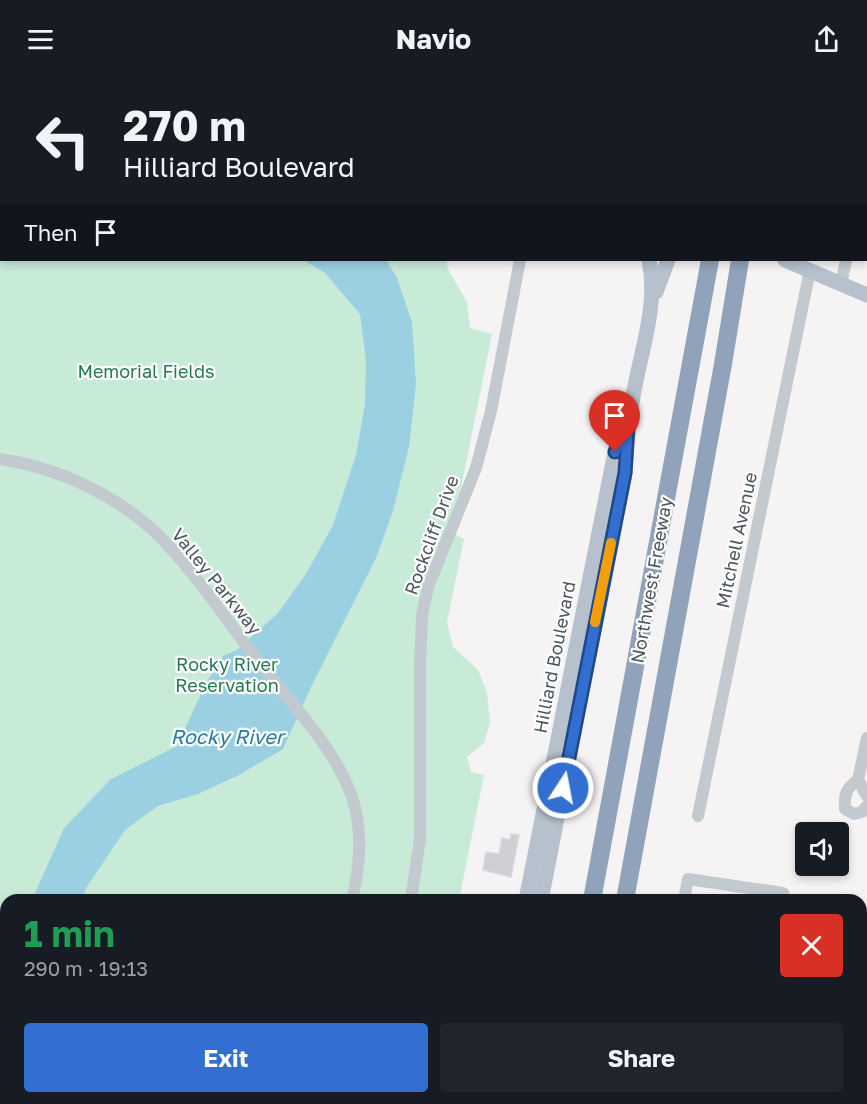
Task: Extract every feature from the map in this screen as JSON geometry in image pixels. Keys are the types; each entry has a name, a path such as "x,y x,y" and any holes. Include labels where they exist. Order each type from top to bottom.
{"highway":[{"path":"690,368 698,261"},
{"name":"Northwest Freeway","path":"593,894 710,261"},
{"name":"Northwest Freeway","path":"626,894 740,261"},
{"path":"730,317 745,261"}],"main road":[{"name":"Hilliard Boulevard","path":"542,894 625,473 628,424 653,301 653,276 649,261"},
{"path":"653,301 668,261"},
{"path":"787,261 867,295"},
{"name":"Hilliard Boulevard","path":"527,894 615,452 628,424"}],"street":[{"name":"Rockcliff Drive","path":"412,894 420,839 422,615 428,588 474,472 491,411 520,261"},
{"path":"841,284 846,261"},
{"name":"Mitchell Avenue","path":"698,816 810,270"},
{"name":"Valley Parkway","path":"0,459 32,465 90,488 125,509 163,540 222,613 344,776 353,800 359,845 353,894"},
{"path":"867,738 858,780 849,787 844,796 845,808 854,814 862,812 867,806"},
{"path":"858,780 867,796"},
{"path":"685,894 688,879 783,894"}],"green space":[{"name":"Rocky River Reservation","path":"0,261 446,261 448,269 467,302 470,328 492,334 461,488 445,529 464,539 447,622 453,647 478,670 487,693 490,722 484,743 467,757 471,772 484,775 460,894 0,894"}],"water":[{"name":"Rocky River","path":"306,261 387,261 397,278 412,322 416,384 409,447 393,511 376,558 311,687 283,749 237,776 198,794 158,806 125,830 84,894 35,894 64,828 111,779 177,746 205,685 223,656 237,650 278,613 306,574 333,525 356,455 365,404 366,360 360,314 325,273"}],"building":[{"path":"511,834 519,835 511,877 483,870 486,852 499,854 502,838 510,840"}],"slow traffic":[{"path":"595,622 611,543"}],"route":[{"path":"563,788 625,473 628,424 615,452"}],"park label":[{"name":"Memorial Fields","path":"146,371"}]}
